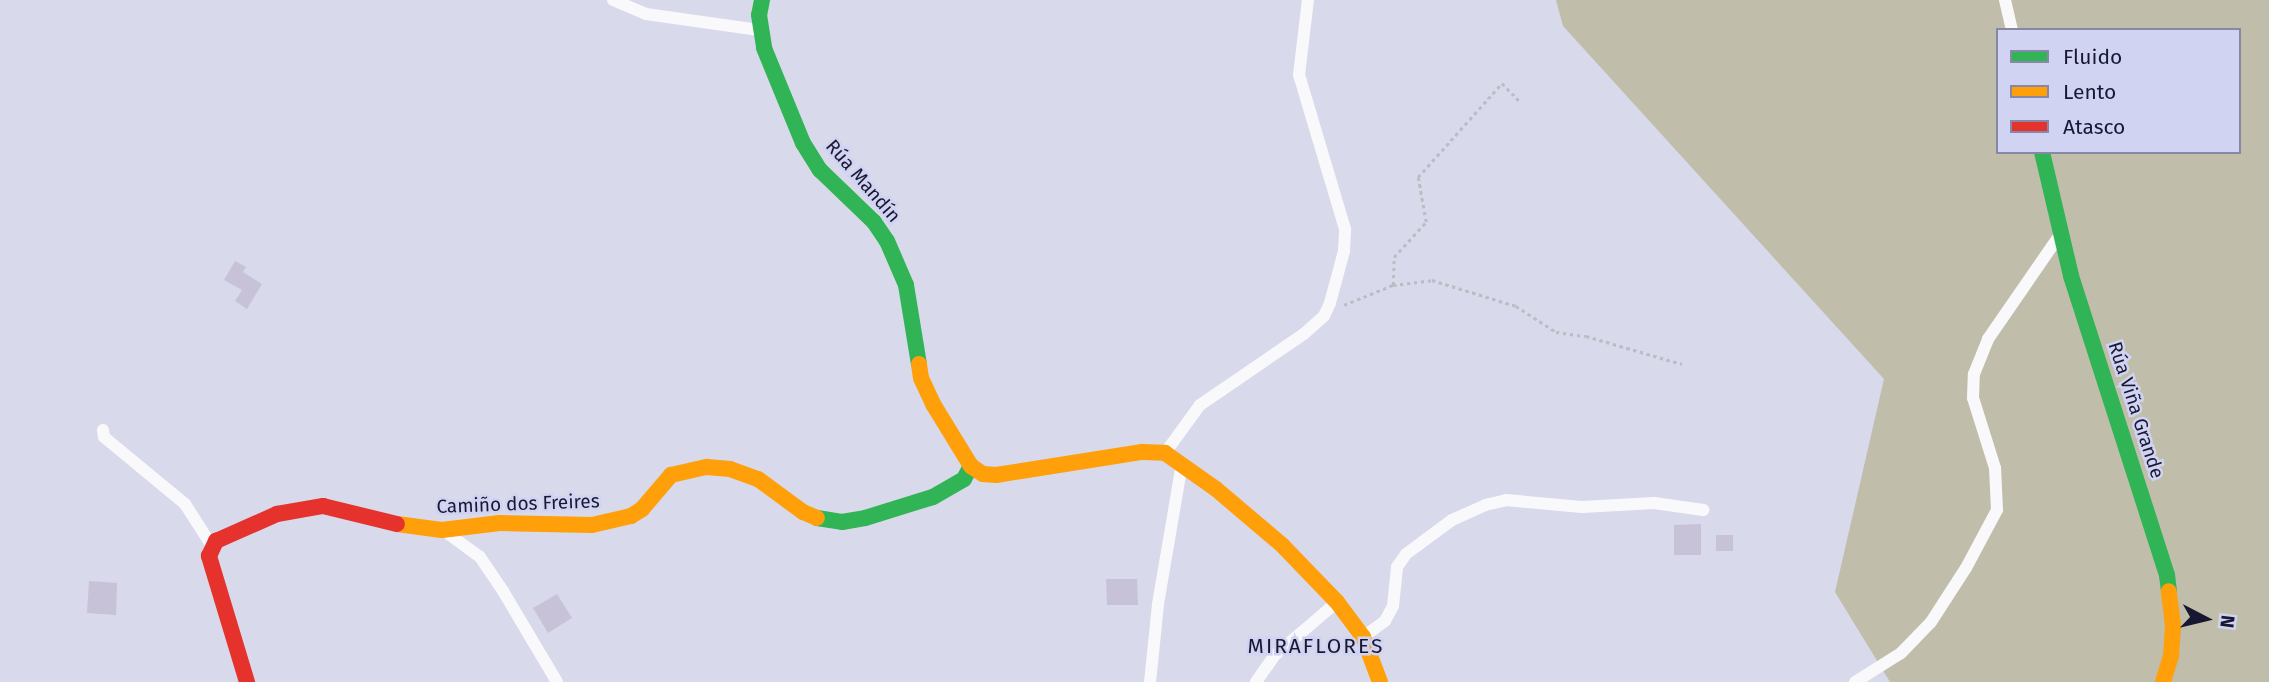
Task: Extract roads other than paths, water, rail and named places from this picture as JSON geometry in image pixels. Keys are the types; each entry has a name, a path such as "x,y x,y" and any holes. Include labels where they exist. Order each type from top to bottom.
{"street":[{"path":"613,0 646,14 760,30"},
{"name":"Rúa Mandín","path":"762,0 760,30 803,143 820,170 874,222 899,265 906,285 922,378 933,404 971,466"},
{"path":"1165,453 1200,405 1305,333 1324,316 1330,303 1344,251 1345,229 1299,75 1308,0"},
{"path":"2005,0 2012,28"},
{"name":"Rúa Viña Grande","path":"2042,154 2071,276 2166,575 2173,626 2171,655 2163,682"},
{"path":"1856,682 1901,653 1930,622 1966,568 1997,510 1995,468 1973,398 1974,374 1988,339 2061,233"},
{"path":"103,430 104,437 185,503 212,547 209,556 212,570 247,682"},
{"path":"971,466 983,474 996,475 1142,452 1165,453 1182,463 1282,545 1337,602 1363,637 1380,682"},
{"path":"1150,682 1158,604 1182,463"},
{"name":"Camiño dos Freires","path":"212,547 227,534 277,514 312,507 345,509 393,524 442,530 500,523 572,527 621,520 642,509 671,475 707,467 730,469 758,479 803,512 817,518 842,522 865,518 933,497 964,478 971,466"},
{"path":"1363,637 1385,621 1389,614 1393,606 1397,567 1406,554 1452,520 1485,505 1506,500 1582,507 1654,503 1704,510"},
{"path":"442,530 480,557 557,682"},
{"path":"1256,682 1275,655 1337,602"}],"district":[{"name":"MIRAFLORES","path":"1316,646"}]}
